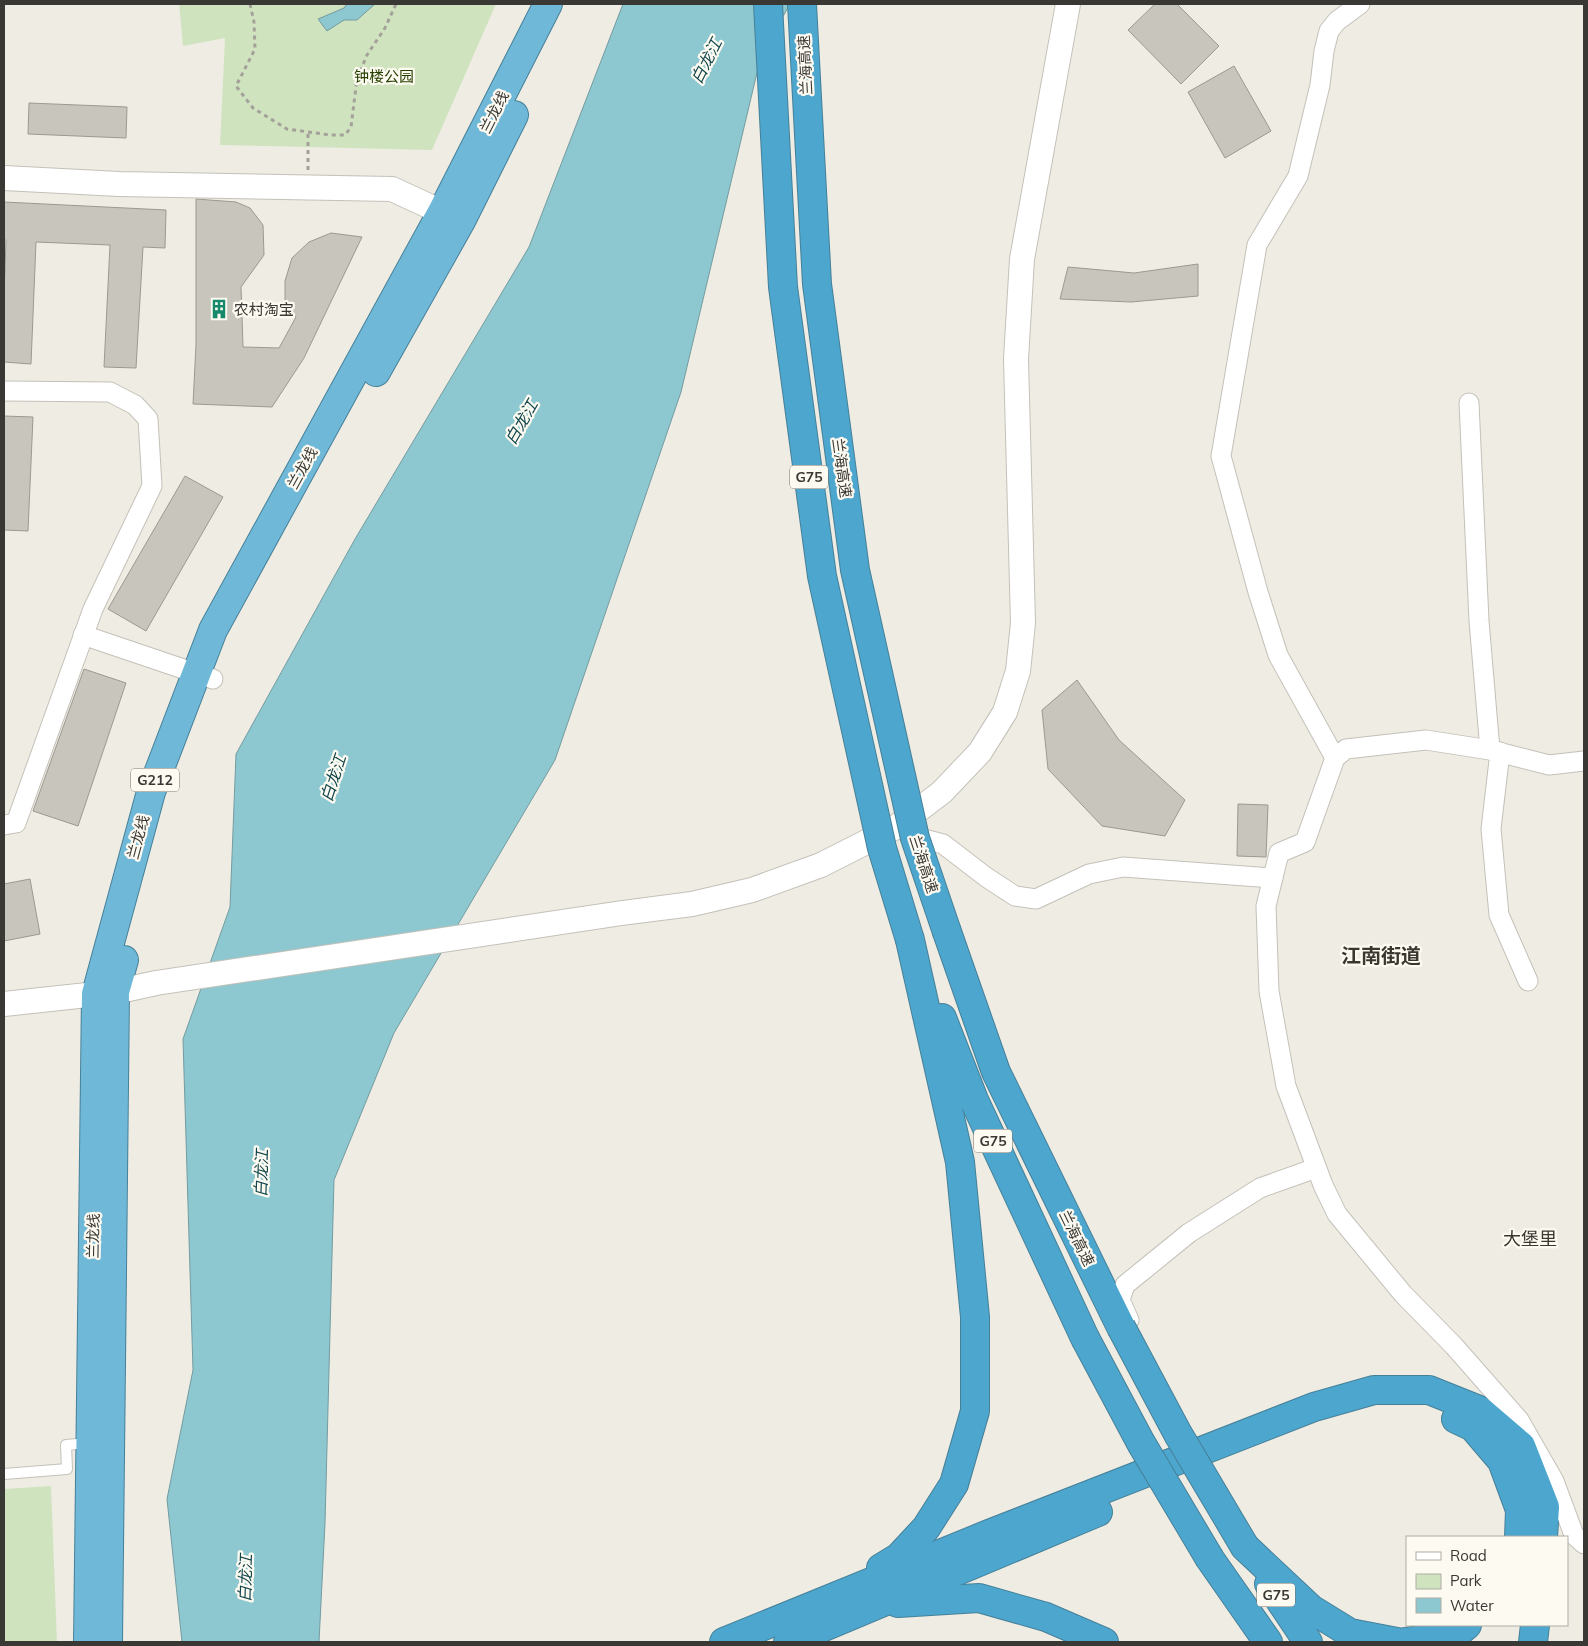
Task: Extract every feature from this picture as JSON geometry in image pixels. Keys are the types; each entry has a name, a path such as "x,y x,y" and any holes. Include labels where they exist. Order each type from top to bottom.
{"highway":[{"name":"兰龙线","path":"452,216 548,4"},
{"name":"兰龙线","path":"88,1642 90,1443 106,993 167,802 204,676 229,636 452,216 563,15 567,4"},
{"name":"G75","path":"768,4 783,286 822,576 882,848 910,940 974,1100 1084,1338 1141,1443 1210,1559 1268,1642"},
{"name":"兰海高速","path":"802,4 817,284 855,570 914,838 996,1072 1122,1327 1178,1434 1245,1547 1308,1642"},
{"path":"835,1598 899,1557 926,1528 954,1484 975,1411 975,1316 960,1162 910,940"},
{"name":"兰龙线","path":"106,993 108,1642"},
{"path":"724,1642 1314,1406 1374,1390 1429,1390 1479,1410 1521,1446 1545,1507 1543,1536"},
{"path":"788,1642 1305,1425 1384,1405 1433,1408 1474,1427 1502,1461 1520,1510 1518,1536"},
{"path":"1245,1547 1311,1610 1350,1633 1398,1642"},
{"path":"877,1604 979,1598 1046,1617 1104,1642"},
{"path":"1405,1642 1455,1634 1466,1626"},
{"path":"1533,1642 1535,1626"}],"street":[{"path":"4,1004 106,993 156,983 692,904 752,890 821,865 896,827 942,792 980,752 1004,712 1018,671 1023,623 1016,359 1022,259 1068,4"},
{"path":"1335,758 1278,655 1258,592 1221,456 1257,245 1298,176 1320,85 1324,51 1329,31 1337,21 1360,4"},
{"path":"4,178 119,184 392,189 452,216"},
{"path":"4,391 110,392 135,405 148,419 152,486 93,609 16,823 4,826"},
{"path":"1469,403 1479,621 1495,751 1491,829 1499,914 1528,981"},
{"path":"83,636 204,676"},
{"path":"1584,761 1549,765 1495,751 1426,740 1346,749 1335,758 1305,842 1279,853 1266,906 1269,991 1286,1086 1316,1168 1337,1214 1403,1294 1454,1346 1519,1420 1554,1482 1574,1535 1584,1544"},
{"path":"896,827 912,836 943,844 986,877 1015,896 1036,899 1089,874 1123,867 1273,878"},
{"path":"1145,1358 1120,1300 1125,1285 1189,1233 1260,1188 1316,1168"}],"lane":[{"path":"4,1474 67,1469 66,1445 90,1443"}],"path":[{"path":"250,4 254,22 255,49 236,86 253,108 287,130 330,135 345,135 351,127 357,79 396,4"},
{"path":"308,131 308,188"}],"green space":[{"name":"钟楼公园","path":"179,4 496,4 432,150 220,145 225,38 183,46"},
{"path":"51,1486 57,1642 4,1642 4,1489"}],"water":[{"path":"347,4 375,4 357,20 344,20 327,31 318,19 344,8"},
{"name":"白龙江","path":"623,4 790,4 761,56 681,392 555,760 394,1033 334,1180 325,1523 319,1642 182,1642 167,1499 193,1370 183,1039 230,907 236,754 355,539 529,247"}],"building":[{"path":"1155,4 1177,4 1219,46 1181,84 1128,30"},
{"path":"1234,66 1271,131 1225,158 1188,92"},
{"path":"29,103 127,107 126,138 28,134"},
{"name":"农村淘宝","path":"196,199 236,202 250,208 263,225 264,255 241,287 243,347 279,348 296,317 285,302 285,281 292,258 309,242 331,233 362,237 304,358 272,407 193,404 196,345"},
{"path":"4,202 166,210 165,248 143,247 136,368 104,367 110,245 36,242 31,364 4,362 6,240 4,240"},
{"path":"1198,264 1198,296 1131,302 1060,299 1068,267 1134,273"},
{"path":"4,416 33,417 28,531 4,530"},
{"path":"185,476 223,497 146,631 108,609"},
{"path":"84,669 126,683 78,826 33,811"},
{"path":"1077,680 1119,740 1185,800 1165,836 1102,826 1048,769 1042,710"},
{"path":"1238,804 1268,805 1266,857 1237,856"},
{"path":"30,879 40,934 4,941 4,884"}],"place":[{"name":"农村淘宝","path":"219,309"}],"district":[{"name":"江南街道","path":"1381,955"},
{"name":"大堡里","path":"1530,1238"}]}
